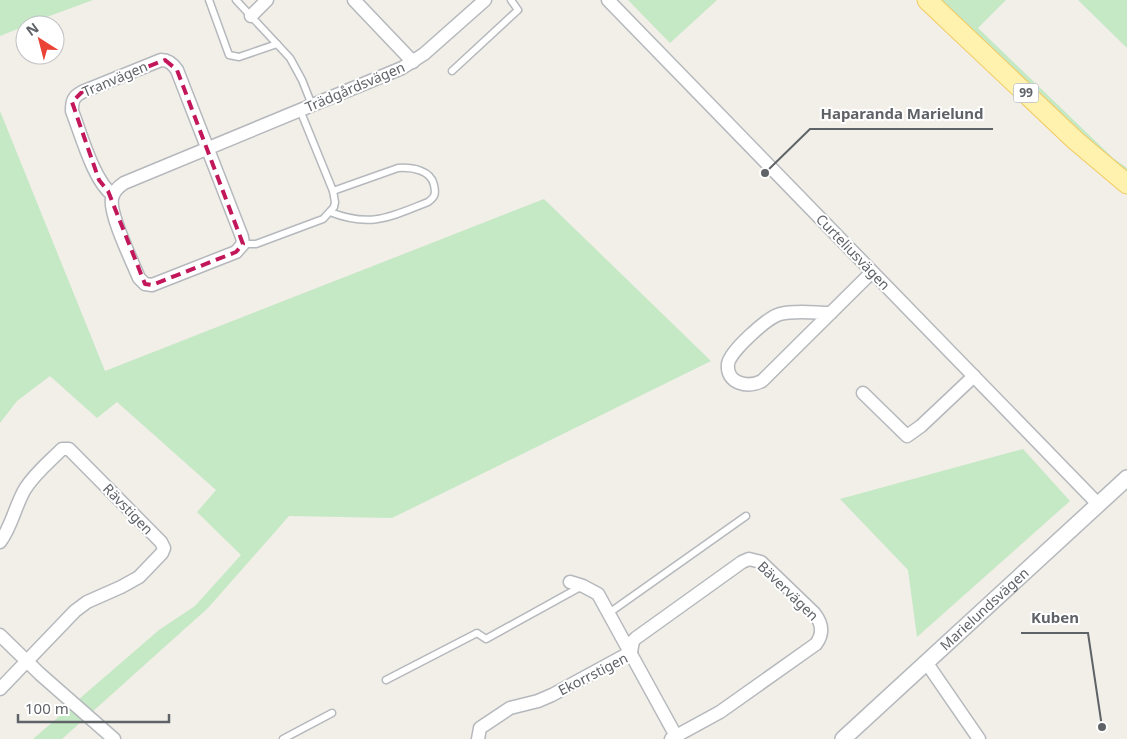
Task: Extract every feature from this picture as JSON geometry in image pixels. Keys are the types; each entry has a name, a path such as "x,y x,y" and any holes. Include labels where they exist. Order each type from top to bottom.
{"main road":[{"name":"99","path":"927,0 1076,141 1127,184"}],"street":[{"path":"251,16 267,0"},
{"path":"354,0 413,62"},
{"name":"Trädgårdsvägen","path":"113,195 116,189 124,183 402,68 424,54 485,0"},
{"name":"Curteliusvägen","path":"608,0 1099,504"},
{"name":"Tranvägen","path":"113,195 99,180 72,112 72,102 82,92 165,60 173,63 208,148"},
{"path":"113,195 112,211 139,278 144,284 152,285 236,252 243,244 242,237 208,148"},
{"path":"831,312 780,314 767,320 733,354 728,364 729,372 734,379 744,385 754,385 762,381 872,272"},
{"path":"863,392 907,436 921,426 974,376"},
{"name":"Rävstigen","path":"0,542 9,528 25,490 38,472 62,449 69,449 161,542 164,548 162,553 139,577 87,602 75,611 26,661"},
{"name":"Marielundsvägen","path":"843,739 1127,478"},
{"name":"Bävervägen","path":"632,652 633,641 636,638 742,562 749,559 761,562 820,621 822,632 816,644 720,712 675,738"},
{"path":"577,584 598,594 632,652"},
{"path":"0,635 26,661 114,739"},
{"name":"Ekorrstigen","path":"478,739 480,728 510,708 538,701 552,695 632,652 675,738"},
{"path":"0,689 26,661"},
{"path":"926,662 979,739"}],"lane":[{"path":"209,0 229,55 239,57 277,44"},
{"path":"236,0 290,58 302,80 312,105"},
{"path":"452,71 518,10 511,0"},
{"path":"243,244 256,244 323,220 335,202 333,191 300,110"},
{"path":"330,212 355,220 383,220 428,202 434,198 436,193 433,179 428,174 404,167 333,191"},
{"path":"609,613 746,516"},
{"path":"386,680 477,633 486,639 577,584"},
{"path":"283,739 332,713"}],"highlighted area":[{"path":"165,60 177,70 243,244 236,252 152,285 145,284 108,191 99,180 72,102 82,92"}],"green space":[{"path":"0,0 93,0 52,15 15,15 15,30 0,36"},
{"path":"628,0 717,0 670,43"},
{"path":"939,0 1006,0 978,28 1113,158 1127,168 1127,174"},
{"path":"1078,0 1127,0 1127,48"},
{"path":"0,111 105,371 544,199 711,361 392,518 289,516 208,608 62,739 33,739 159,630 195,606 241,555 197,512 216,490 117,402 97,418 50,376 17,401 0,423"},
{"path":"1023,449 1070,501 917,637 908,570 840,499"}],"place":[{"name":"Haparanda Marielund","path":"765,173"},
{"name":"Kuben","path":"1102,727"}]}
